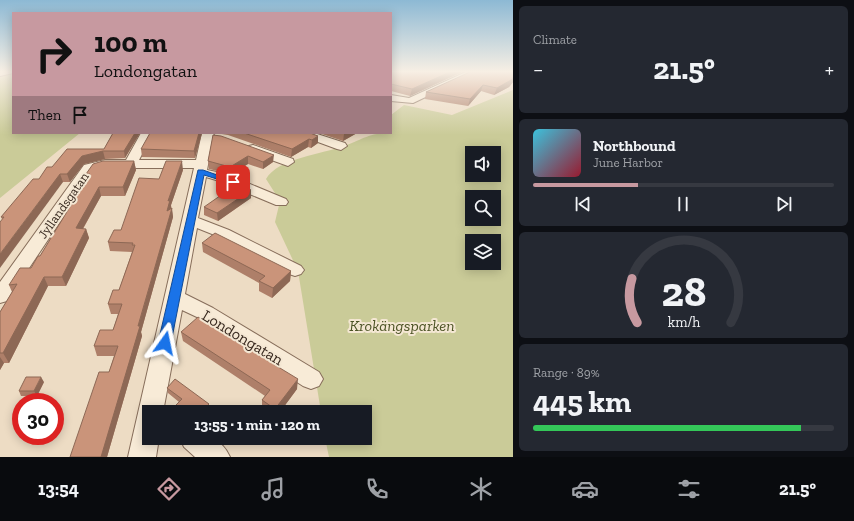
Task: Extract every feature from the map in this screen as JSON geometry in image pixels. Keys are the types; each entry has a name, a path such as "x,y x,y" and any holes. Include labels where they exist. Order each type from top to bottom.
{"street":[{"path":"392,98 406,101 426,92"},
{"path":"131,163 146,134"},
{"path":"306,134 341,146"},
{"path":"152,405 201,168 211,135"},
{"path":"239,144 288,162"},
{"name":"Jyllandsgatan","path":"0,296 89,168 97,165 131,163 201,168"},
{"path":"201,168 281,202"},
{"path":"190,220 223,233 295,270"},
{"name":"Londongatan","path":"174,297 206,313 311,379"},
{"path":"142,457 144,445"},
{"path":"201,445 216,457"}],"green space":[{"path":"0,92 12,92 12,134 79,134 0,198"},
{"name":"Krokängsparken","path":"507,92 513,92 513,457 329,457 326,445 372,445 372,405 320,405 298,271 275,222 280,201 266,179 280,166 290,161 335,149 371,135 392,134 392,114 404,105 452,115"}],"building":[{"path":"428,92 476,92 470,99"},
{"path":"112,134 134,134 124,151 103,151 82,156 67,174 60,174 0,254 0,222 4,217 1,217 33,179 39,179 47,167 52,167 67,149 104,149"},
{"path":"149,134 199,134 194,151 141,149"},
{"path":"247,134 313,134 318,136 312,140 309,139 292,149"},
{"path":"213,135 221,136 274,155 263,162 248,156 230,167 208,161"},
{"path":"103,161 134,161 123,187 99,187 76,228 86,229 62,277 44,277 3,353 0,353 0,312 17,284 9,285 20,268 31,268 38,256 40,256 90,174 86,174 93,164"},
{"path":"166,161 182,161 168,201 170,200 167,211 172,208 138,326 140,326 101,457 70,457 99,372 109,372 118,346 94,346 100,330 113,330 122,304 108,304 113,290 119,290 135,245 132,245 133,243 108,242 114,230 121,230 139,178 159,179"},
{"path":"237,184 251,190 217,213 204,207"},
{"path":"215,233 291,271 273,288 259,281 265,276 202,243"},
{"path":"198,317 236,341 240,337 273,358 270,362 298,379 278,405 269,405 262,400 270,390 181,332"},
{"path":"26,377 41,377 34,391 19,391"},
{"path":"175,379 209,404 176,405 182,399 167,388"}],"route":[{"path":"165,343 201,172 233,182"}]}
